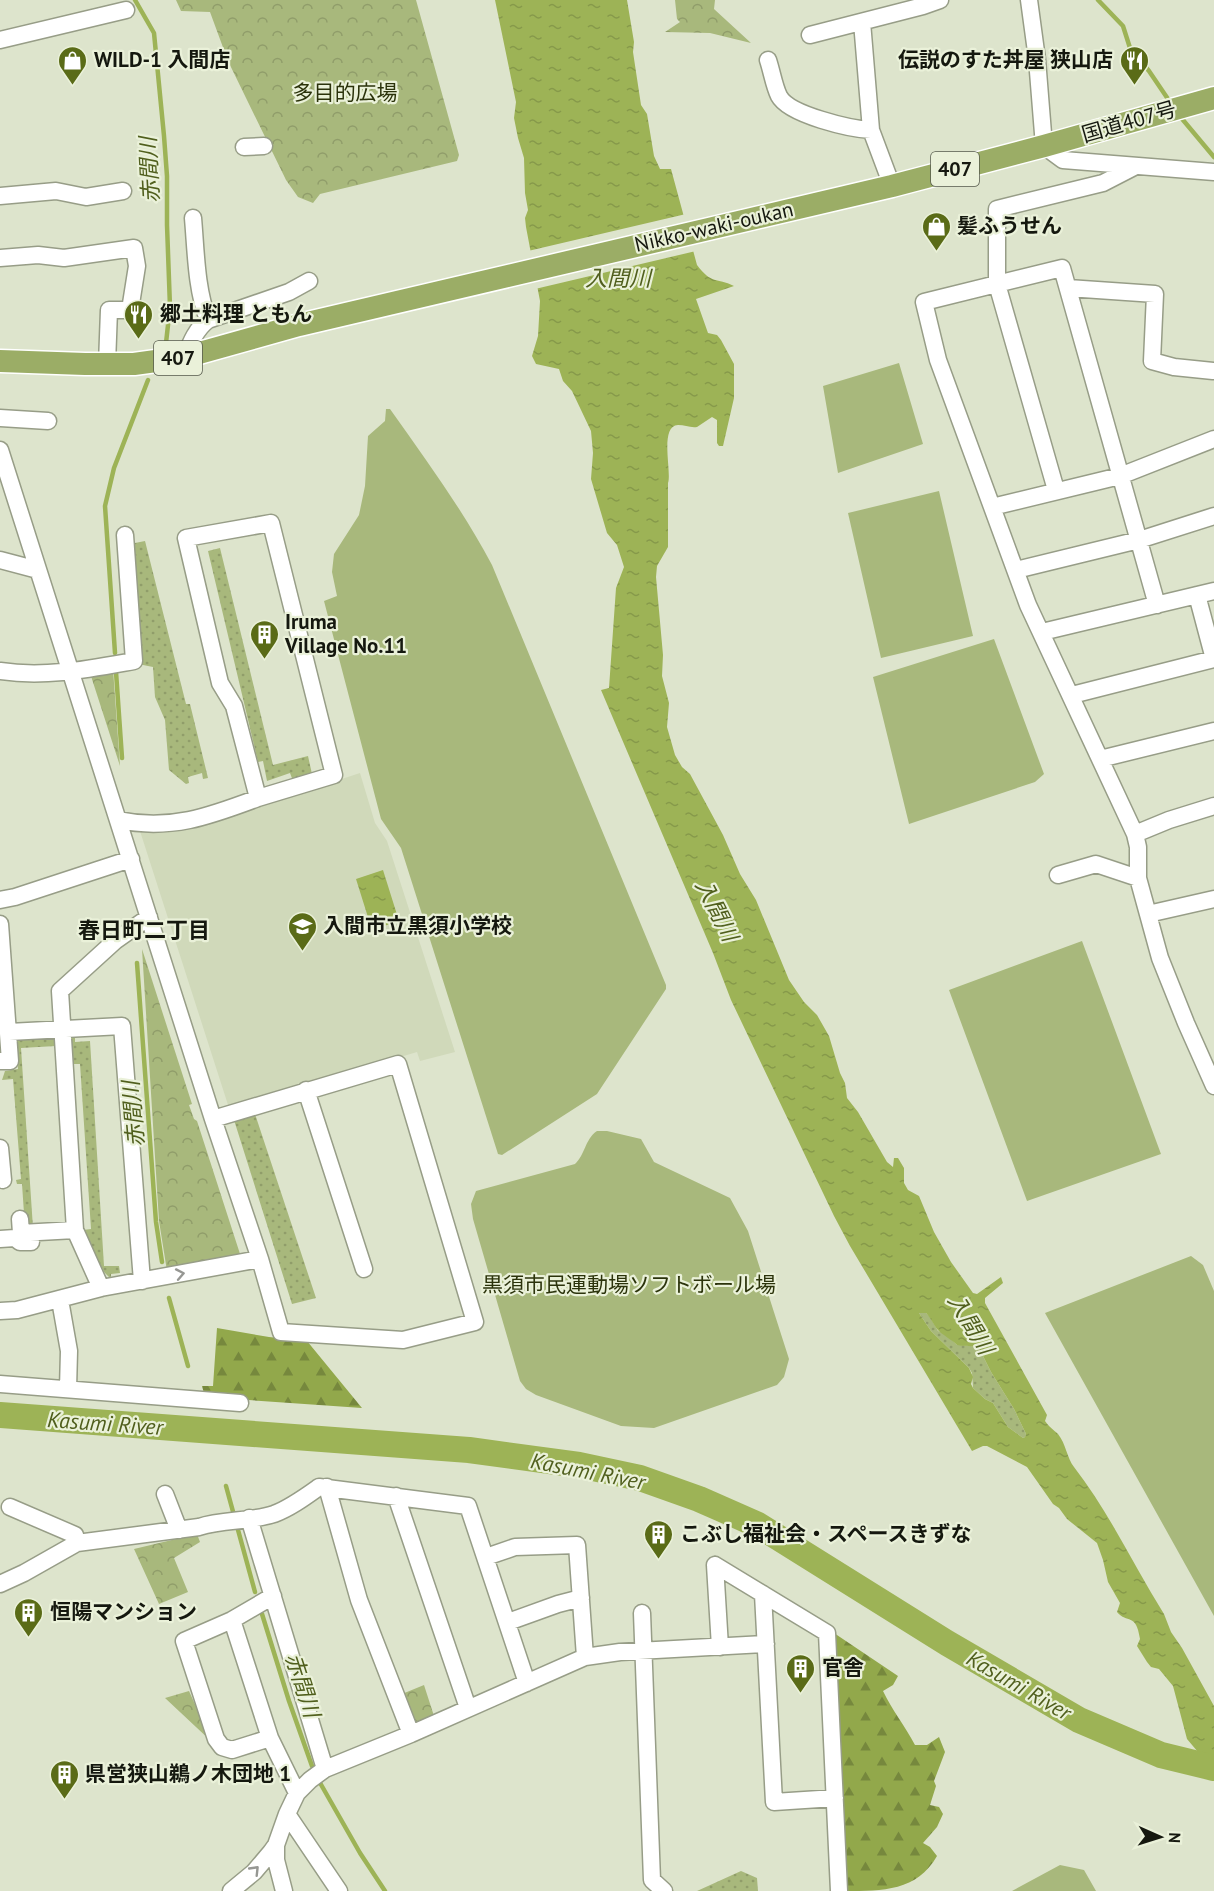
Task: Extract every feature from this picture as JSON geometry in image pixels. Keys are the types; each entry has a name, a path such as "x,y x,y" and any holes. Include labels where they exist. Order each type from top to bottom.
{"highway":[{"name":"国道407号","path":"1044,146 1214,98"},
{"name":"Nikko-waki-oukan","path":"0,361 134,364 185,357 299,325 892,186 1044,146"}],"street":[{"path":"810,35 940,0"},
{"path":"1029,0 1037,59 1044,146 1063,160 1214,172"},
{"path":"0,40 126,10"},
{"path":"862,21 871,130 892,186"},
{"path":"768,60 780,98 794,109 853,129 871,130"},
{"path":"244,147 264,146"},
{"path":"1056,490 997,284 997,209 1103,183 1136,166"},
{"path":"0,196 56,191 86,197 123,191"},
{"path":"193,218 202,305 208,320"},
{"path":"0,258 38,255 64,258 134,248 137,266 130,310 109,310 108,364"},
{"path":"1156,605 1062,268 924,302 938,360 1028,605 1136,834 1138,878 1160,958 1214,1086"},
{"path":"185,357 191,340 201,325 208,320 289,292 309,281"},
{"path":"1068,288 1155,294 1152,361 1174,368 1214,366"},
{"path":"0,418 48,421"},
{"path":"992,507 1120,476 1214,439"},
{"path":"0,450 213,1119 260,1259 280,1332 403,1340 476,1322 399,1064 213,1119"},
{"path":"1016,570 1138,540 1214,516"},
{"path":"118,820 140,825 204,819 258,798 334,775 272,523 186,538 220,683 234,706 258,798"},
{"path":"0,671 41,674 71,672 134,661 125,535"},
{"path":"0,560 39,570"},
{"path":"1042,632 1214,591"},
{"path":"1072,695 1214,659 1197,595"},
{"path":"1100,759 1214,730"},
{"path":"1136,834 1169,820 1214,806"},
{"path":"0,900 131,860"},
{"path":"1058,875 1096,864 1138,878"},
{"path":"1148,914 1214,899"},
{"path":"101,1288 75,1230 60,992 115,940 149,917"},
{"path":"0,924 10,1061 0,1061"},
{"path":"9,1032 122,1026 142,1281"},
{"path":"306,1090 364,1269"},
{"path":"0,1148 3,1180"},
{"path":"20,1219 21,1233 75,1230"},
{"path":"0,1239 15,1238 20,1242 31,1242"},
{"path":"0,1311 17,1310 101,1288 260,1259"},
{"path":"60,1300 69,1351 69,1389"},
{"path":"0,1384 240,1403"},
{"path":"0,1584 76,1543 179,1530 274,1514 319,1487 468,1506 527,1683"},
{"path":"327,1488 359,1600 411,1734"},
{"path":"165,1494 179,1530"},
{"path":"396,1496 468,1708"},
{"path":"10,1507 75,1535 76,1543"},
{"path":"249,1518 326,1769"},
{"path":"486,1557 515,1546 577,1545 585,1657"},
{"path":"720,1647 715,1565 826,1633 839,1891"},
{"path":"763,1594 774,1802 835,1798"},
{"path":"270,1738 232,1750 222,1747 216,1739 183,1641 232,1620 273,1596"},
{"path":"508,1622 581,1598"},
{"path":"642,1614 652,1880 664,1891"},
{"path":"232,1620 270,1738 297,1793"},
{"path":"284,1891 276,1860 276,1845 297,1793 326,1769 585,1657 620,1652 766,1644"},
{"path":"287,1814 339,1891"},
{"path":"231,1891 254,1872 276,1845"}],"shaded area":[{"name":"入間市立黒須小学校","path":"360,773 375,823 387,841 455,1052 420,1061 417,1052 229,1108 140,831 203,825"}],"green space":[{"name":"多目的広場","path":"176,0 416,0 459,155 457,161 320,194 313,203 298,197 286,180 228,61 210,12 181,11"},
{"path":"675,0 715,0 714,9 751,43 710,33 665,32 680,22 677,19"},
{"path":"899,363 923,444 838,473 823,386"},
{"path":"386,409 390,409 444,486 492,565 666,985 666,989 597,1094 502,1155 498,1154 401,848 381,819 324,601 337,596 332,572 334,554 359,515 365,486 368,436 385,421"},
{"path":"939,491 973,636 881,658 848,513"},
{"path":"145,541 186,704 190,704 208,778 203,779 202,773 188,777 189,783 186,784 169,770 165,720 155,697 153,667 138,664 130,544"},
{"path":"220,548 273,765 308,756 312,774 293,781 290,773 267,781 263,761 258,762 208,551"},
{"path":"994,639 1044,774 1035,782 909,824 873,677"},
{"path":"113,669 120,766 90,673"},
{"path":"1082,941 1161,1154 1027,1201 949,990"},
{"path":"142,949 192,1104 189,1105 197,1121 241,1257 167,1271 159,1221"},
{"path":"55,1035 56,1046 21,1048 33,1228 25,1228 22,1184 17,1184 16,1180 21,1179 13,1079 2,1080 5,1071 18,1069 16,1043 18,1039"},
{"path":"72,1037 75,1037 75,1042 90,1041 104,1266 119,1266 120,1273 111,1274 111,1279 104,1272 83,1230 91,1229 80,1064 70,1064 69,1043"},
{"path":"255,1114 316,1298 292,1304 234,1120"},
{"name":"黒須市民運動場ソフトボール場","path":"597,1131 641,1139 654,1162 730,1198 748,1231 789,1359 784,1377 777,1385 654,1428 621,1426 536,1395 526,1389 520,1381 473,1219 471,1204 476,1191 575,1164 590,1138"},
{"path":"1191,1256 1203,1265 1214,1291 1214,1616 1045,1313"},
{"path":"919,1313 926,1313 938,1331 946,1334 957,1345 972,1346 980,1350 1014,1409 1026,1434 1025,1437 1023,1438 1008,1427 993,1403 973,1388 972,1373 969,1368 931,1331"},
{"path":"217,1328 307,1341 362,1408 205,1397 202,1386 213,1386"},
{"path":"197,1534 200,1542 174,1558 188,1592 159,1604 134,1549"},
{"path":"831,1631 898,1676 893,1685 883,1691 890,1705 915,1745 927,1745 939,1737 945,1752 934,1781 936,1786 930,1805 939,1807 943,1814 937,1827 923,1843 930,1847 937,1856 920,1876 898,1887 845,1891"},
{"path":"424,1685 434,1716 413,1725 402,1694"},
{"path":"189,1691 212,1742 165,1698"},
{"path":"1060,1865 1084,1870 1096,1891 1012,1891"},
{"path":"741,1871 757,1878 758,1891 697,1891"}],"water":[{"name":"入間川","path":"495,0 627,0 641,105 647,114 654,156 660,169 671,169 697,265 711,278 734,286 696,299 708,333 717,335 734,364 734,398 723,446 717,443 717,420 712,417 697,427 678,425 672,427 669,433 667,450 668,547 657,566 656,577 663,655 662,676 669,703 667,727 675,755 682,767 690,774 723,835 740,874 756,900 789,980 804,1002 817,1015 829,1036 845,1083 847,1098 858,1112 887,1162 893,1167 894,1158 898,1158 904,1168 904,1183 908,1190 919,1196 934,1232 951,1262 973,1293 977,1294 1001,1277 1003,1283 985,1298 985,1303 1047,1415 1045,1421 1061,1438 1072,1463 1110,1521 1214,1706 1214,1771 1187,1739 1173,1686 1159,1669 1151,1667 1137,1646 1140,1639 1136,1625 1117,1612 1120,1603 1108,1582 1097,1543 1067,1519 1053,1504 1027,1467 987,1446 972,1451 850,1246 731,1000 601,690 609,688 616,588 624,567 617,545 607,533 591,479 593,453 591,431 572,391 563,381 559,369 536,364 532,356 538,336 540,301 526,227 525,218 528,210 524,158 514,118 516,102","holes":["919,1313 926,1313 939,1331 957,1345 972,1346 980,1350 1014,1409 1026,1434 1025,1437 1023,1438 1008,1427 993,1403 973,1388 971,1384 973,1377 969,1368 931,1331"]},
{"path":"383,870 399,921 372,930 356,879"}],"pier":[{"path":"686,214 696,251 535,289 528,251"}],"waterway":[{"name":"赤間川","path":"135,0 154,33 164,136 170,307 166,343"},
{"path":"1098,0 1123,26 1130,48 1170,102"},
{"path":"1178,114 1214,157"},
{"name":"赤間川","path":"115,653 105,506 114,468 148,380"},
{"name":"赤間川","path":"116,672 122,758"},
{"name":"赤間川","path":"137,963 156,1222 162,1262"},
{"name":"赤間川","path":"169,1298 188,1366"},
{"name":"Kasumi River","path":"0,1415 469,1450 579,1465 640,1478 699,1499 758,1525 947,1643 1079,1720 1161,1755 1214,1768"},
{"name":"赤間川","path":"226,1486 255,1592"},
{"name":"赤間川","path":"262,1614 312,1766"},
{"name":"赤間川","path":"319,1781 360,1853 385,1891"}],"place":[{"name":"WILD-1 入間店","path":"73,86"},
{"name":"伝説のすた丼屋 狭山店","path":"1134,86"},
{"name":"髪ふうせん","path":"936,252"},
{"name":"郷土料理 ともん","path":"139,340"},
{"name":"Iruma Village No.11","path":"264,660"},
{"name":"入間市立黒須小学校","path":"302,952"},
{"name":"こぶし福祉会・スペースきずな","path":"659,1560"},
{"name":"恒陽マンション","path":"29,1638"},
{"name":"官舎","path":"801,1694"},
{"name":"県営狭山鵜ノ木団地 1","path":"64,1800"}],"district":[{"name":"春日町二丁目","path":"144,930"}]}
